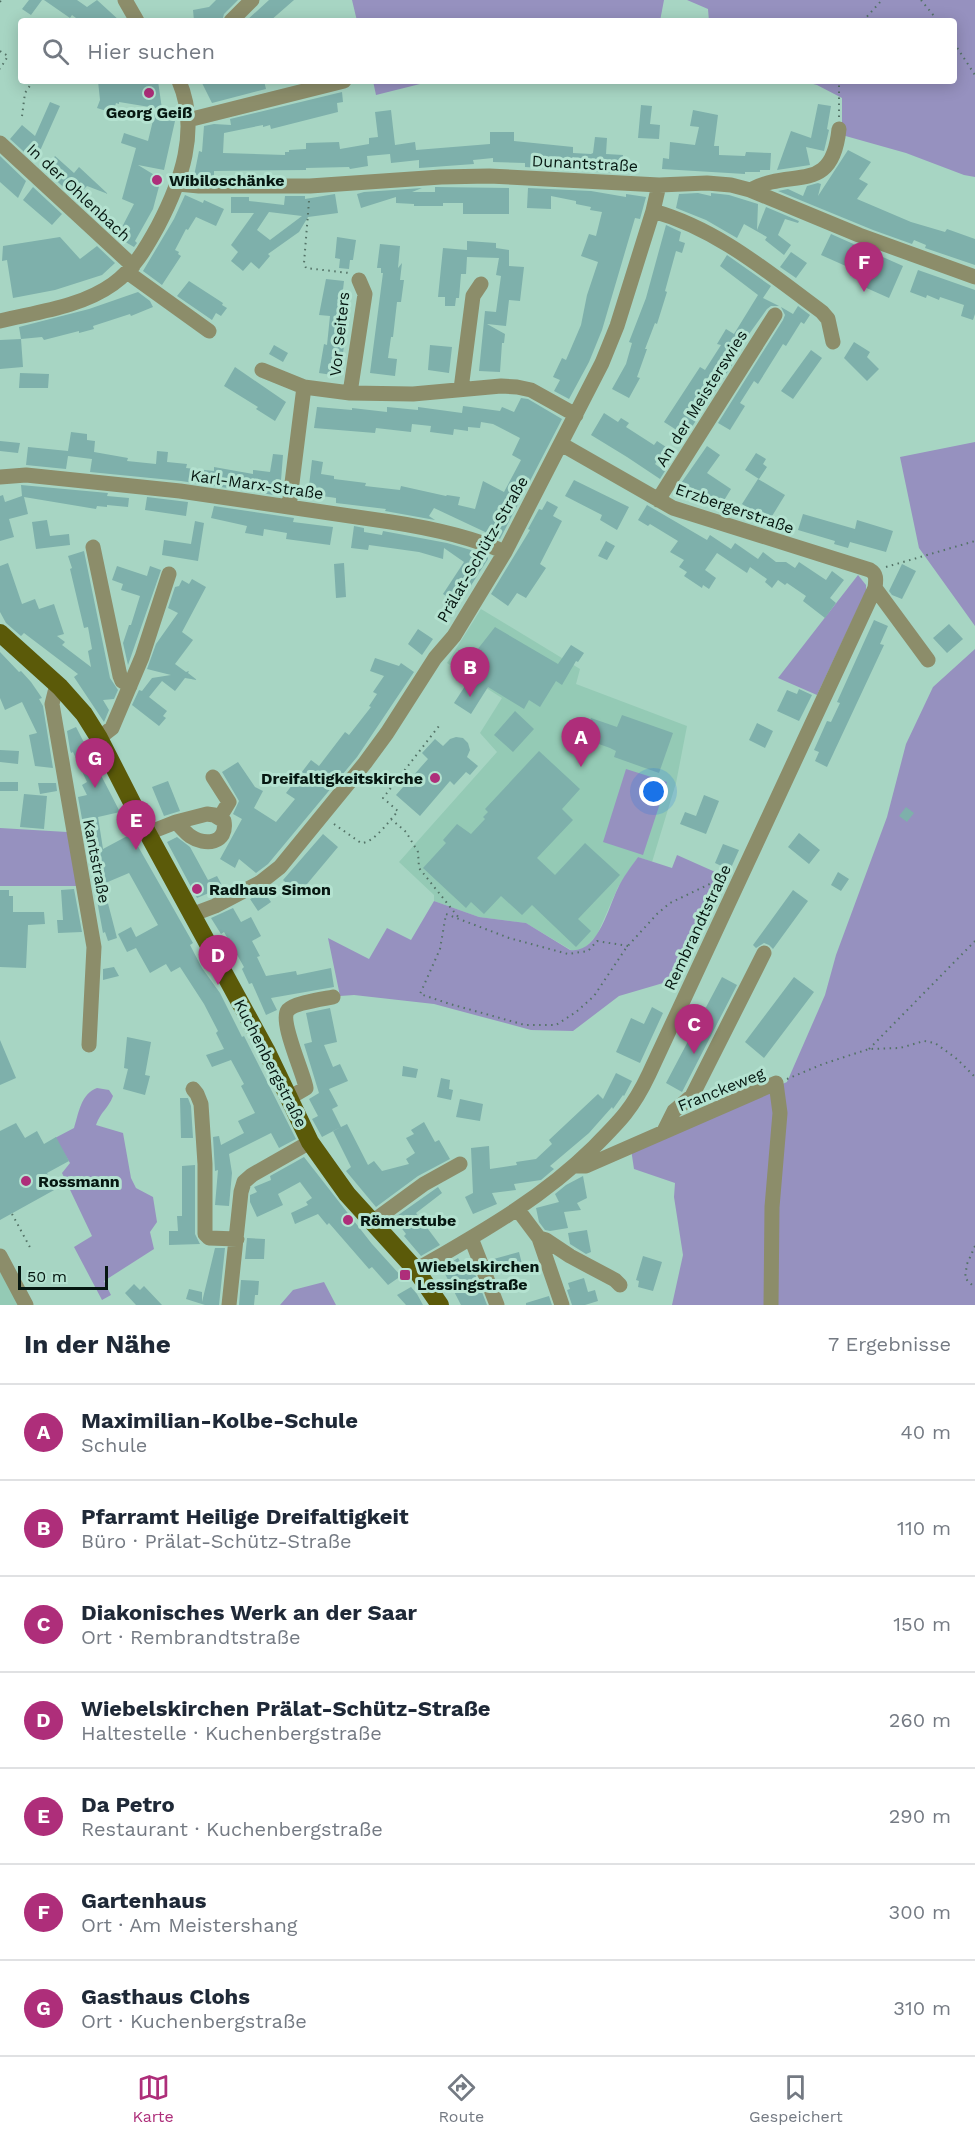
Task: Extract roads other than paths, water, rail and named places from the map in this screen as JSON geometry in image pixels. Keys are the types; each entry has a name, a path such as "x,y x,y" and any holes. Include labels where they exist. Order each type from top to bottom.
{"main road":[{"name":"Kuchenbergstraße","path":"0,633 60,687 84,714 99,738 191,915 245,1008 310,1142 337,1181 416,1270 440,1305"}],"street":[{"path":"125,0 135,18"},
{"path":"234,18 252,0"},
{"path":"0,321 79,301 113,284 130,269 149,241 178,184 185,157 188,120 185,97 180,84"},
{"path":"188,120 332,84"},
{"path":"750,190 770,183 815,174 824,169 831,162 837,149 839,129"},
{"name":"In der Ohlenbach","path":"0,143 130,269 209,330"},
{"name":"Dunantstraße","path":"178,184 310,186 489,176 659,185 707,183 731,185 750,190 859,235 975,277"},
{"name":"Prälat-Schütz-Straße","path":"191,915 215,906 261,882 280,867 387,733 435,658 454,636 505,552 611,342 654,211 659,185"},
{"path":"654,211 684,222 730,245 822,312 828,319 833,342"},
{"name":"Vor Seiters","path":"350,393 364,294 359,280"},
{"path":"461,389 473,296 481,284"},
{"name":"An der Meisterswies","path":"658,500 775,315"},
{"name":"Vor Seiters","path":"262,370 304,387 350,393 413,394 501,386 517,387 531,390 576,415"},
{"name":"Vor Seiters","path":"289,507 304,387"},
{"name":"Erzbergerstraße","path":"561,444 673,507 873,572 876,580 875,588"},
{"name":"Karl-Marx-Straße","path":"0,477 26,475 180,491 417,526 471,539 505,552"},
{"path":"93,547 120,676 122,681 130,686"},
{"path":"99,738 112,728 130,686 169,574"},
{"path":"875,588 928,660"},
{"name":"Rembrandtstraße","path":"416,1270 518,1210 575,1166 622,1118 639,1094 875,588"},
{"name":"Kantstraße","path":"60,687 55,692 52,704 94,947 89,1045"},
{"path":"213,777 229,802 220,817"},
{"path":"148,833 176,822 207,814 220,817 225,827 223,835 213,843 193,838 176,822"},
{"path":"664,1131 674,1111 692,1096 764,953"},
{"path":"289,1098 306,1088 291,1045 286,1015 288,1010 295,1006 333,997"},
{"name":"Franckeweg","path":"575,1166 586,1166 776,1083 780,1113 772,1207 771,1305"},
{"path":"193,1089 201,1104 205,1164 205,1234 209,1238 237,1239"},
{"path":"229,1305 244,1182 252,1175 310,1142"},
{"path":"372,1222 424,1184 460,1164"},
{"path":"518,1210 539,1238 562,1305"},
{"path":"471,1238 497,1305"},
{"path":"539,1238 615,1280 620,1285"},
{"path":"0,1256 26,1305"}],"place":[{"name":"Georg Geiß","path":"149,93"},
{"name":"Wibiloschänke","path":"157,180"},
{"name":"Gartenhaus","path":"864,292"},
{"name":"Pfarramt Heilige Dreifaltigkeit","path":"470,697"},
{"name":"Maximilian-Kolbe-Schule","path":"581,767"},
{"name":"Dreifaltigkeitskirche","path":"435,778"},
{"name":"Gasthaus Clohs","path":"95,788"},
{"name":"Da Petro","path":"136,850"},
{"name":"Radhaus Simon","path":"197,889"},
{"name":"Wiebelskirchen Prälat-Schütz-Straße","path":"218,985"},
{"name":"Diakonisches Werk an der Saar","path":"694,1054"},
{"name":"Rossmann","path":"26,1181"},
{"name":"Römerstube","path":"348,1220"},
{"name":"Wiebelskirchen Lessingstraße","path":"405,1275"}]}
